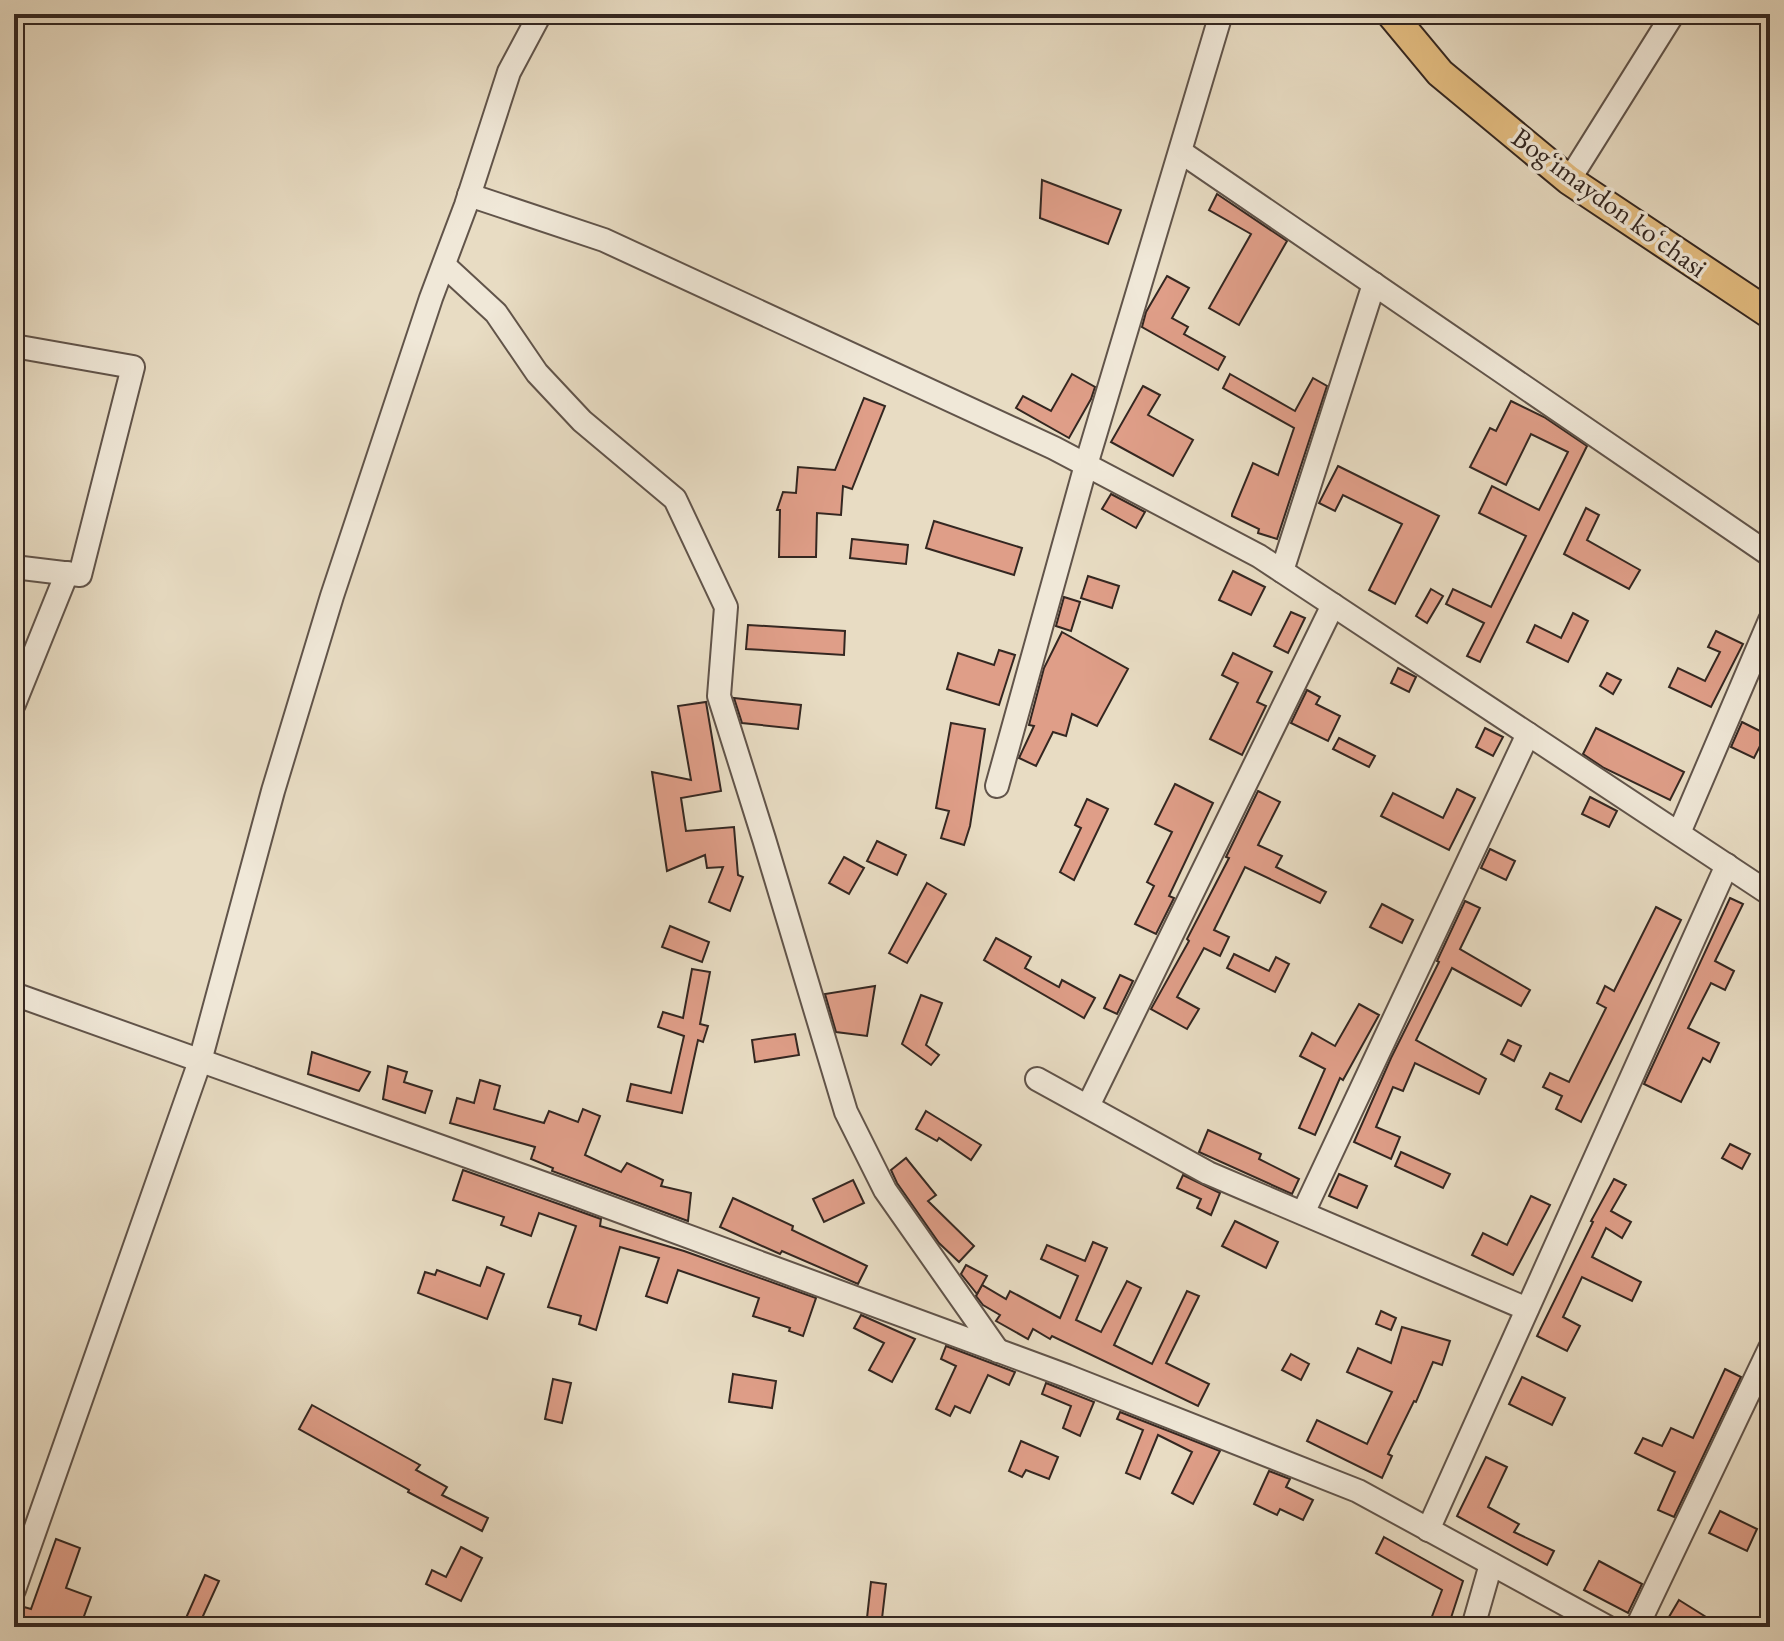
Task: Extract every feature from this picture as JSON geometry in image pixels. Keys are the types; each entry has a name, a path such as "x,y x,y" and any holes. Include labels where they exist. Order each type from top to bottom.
{"main road":[{"name":"Bogʻimaydon koʻchasi","path":"1391,14 1440,73 1569,180 1770,314"}],"street":[{"path":"14,1590 200,1061 273,791 323,626 509,72 540,14"},
{"path":"997,786 1086,465 1221,14"},
{"path":"1569,180 1673,14"},
{"path":"1181,152 1770,555"},
{"path":"469,195 604,240 1086,465 1259,556 1770,894"},
{"path":"444,265 496,313 537,373 582,421 675,499 726,607 719,696 846,1112 885,1190 998,1351"},
{"path":"1282,571 1374,284"},
{"path":"14,346 133,367 80,575 14,567"},
{"path":"14,704 67,573"},
{"path":"1088,1106 1333,605"},
{"path":"1679,833 1770,620"},
{"path":"1303,1213 1528,734"},
{"path":"1428,1530 1727,865"},
{"path":"14,994 998,1351 1358,1491 1607,1627"},
{"path":"1037,1079 1208,1173 1527,1309"},
{"path":"1637,1627 1770,1348"},
{"path":"1473,1627 1491,1564"}],"building":[{"path":"1042,180 1121,210 1108,244 1040,218"},
{"path":"1217,194 1287,241 1239,325 1209,308 1251,234 1209,210"},
{"path":"1167,276 1189,288 1172,318 1188,327 1184,334 1225,357 1218,370 1142,327 1146,312"},
{"path":"1072,374 1095,387 1069,438 1016,408 1023,396 1051,411"},
{"path":"1230,374 1295,411 1313,378 1327,386 1277,539 1258,533 1259,529 1232,514 1253,463 1278,475 1294,428 1223,388"},
{"path":"1143,386 1160,395 1148,415 1193,440 1173,476 1111,442"},
{"path":"864,398 885,406 852,489 843,486 841,515 817,513 816,557 779,557 780,510 777,510 783,492 796,493 798,467 835,470"},
{"path":"1511,401 1544,417 1587,446 1480,662 1467,656 1484,623 1446,604 1453,589 1491,607 1526,536 1479,513 1492,486 1539,510 1568,452 1531,434 1506,485 1470,467 1490,428 1496,431"},
{"path":"1338,466 1439,516 1395,604 1369,590 1402,524 1343,495 1335,511 1319,503"},
{"path":"1111,494 1145,512 1136,528 1102,509"},
{"path":"1586,508 1599,515 1587,540 1640,570 1629,589 1564,554"},
{"path":"934,521 1022,548 1014,575 926,548"},
{"path":"852,539 908,545 906,564 850,558"},
{"path":"1233,571 1265,587 1251,615 1219,600"},
{"path":"1088,576 1119,586 1112,608 1081,598"},
{"path":"1431,589 1443,596 1427,623 1416,616"},
{"path":"1064,597 1080,602 1071,631 1056,626"},
{"path":"1291,612 1305,618 1288,653 1274,646"},
{"path":"1573,613 1588,621 1568,662 1527,642 1535,625 1561,638"},
{"path":"748,625 845,631 844,655 746,649"},
{"path":"1716,631 1743,644 1711,707 1669,687 1678,668 1705,681 1720,652 1708,647"},
{"path":"1062,632 1128,669 1097,726 1072,714 1066,736 1053,732 1036,766 1019,758 1034,726 1029,725 1044,668"},
{"path":"999,650 1015,655 999,705 947,689 958,653 994,665"},
{"path":"1233,653 1272,672 1257,702 1266,706 1242,755 1210,739 1238,683 1222,675"},
{"path":"1398,668 1416,677 1409,692 1391,683"},
{"path":"1607,673 1621,680 1613,694 1600,686"},
{"path":"1307,690 1320,697 1316,704 1340,716 1328,741 1291,723"},
{"path":"734,698 801,705 798,729 742,723"},
{"path":"706,702 721,791 681,798 686,831 734,827 738,875 743,877 730,911 709,902 723,867 707,868 705,855 667,871 652,772 691,780 678,706"},
{"path":"1742,722 1766,734 1754,758 1731,747"},
{"path":"951,723 985,729 970,826 964,845 941,838 949,811 936,808"},
{"path":"1485,728 1503,737 1493,756 1476,747"},
{"path":"1596,728 1684,772 1670,800 1604,768 1583,754"},
{"path":"1339,738 1375,756 1369,767 1333,749"},
{"path":"1175,784 1213,803 1169,896 1174,898 1156,934 1135,924 1154,886 1147,882 1172,832 1155,824"},
{"path":"1457,789 1475,798 1449,850 1381,816 1393,793 1443,818"},
{"path":"1258,791 1280,802 1258,845 1282,856 1276,867 1326,892 1320,903 1245,867 1214,930 1229,937 1220,956 1204,948 1177,997 1199,1009 1187,1029 1151,1009 1189,941 1187,939 1229,858 1226,857"},
{"path":"1590,797 1617,811 1609,827 1582,814"},
{"path":"1087,799 1108,809 1074,880 1060,872 1081,828 1075,825"},
{"path":"877,841 906,855 897,875 867,861"},
{"path":"1490,849 1515,861 1506,880 1481,868"},
{"path":"844,857 864,868 849,894 829,883"},
{"path":"927,883 946,894 907,963 889,953"},
{"path":"1730,898 1743,904 1715,961 1734,971 1725,990 1711,983 1688,1028 1719,1043 1710,1062 1703,1058 1681,1102 1644,1084"},
{"path":"1465,901 1480,908 1460,949 1530,990 1521,1006 1452,968 1416,1040 1486,1079 1479,1094 1415,1063 1403,1091 1393,1087 1376,1127 1400,1137 1391,1159 1354,1142"},
{"path":"1382,904 1413,920 1402,943 1370,927"},
{"path":"1656,907 1681,920 1581,1122 1556,1109 1562,1096 1543,1087 1550,1073 1569,1082 1606,1008 1597,1003 1605,986 1614,991"},
{"path":"670,926 709,942 702,962 662,947"},
{"path":"996,938 1031,957 1025,968 1059,987 1062,980 1095,998 1084,1018 984,960"},
{"path":"1234,954 1269,971 1276,957 1289,964 1275,992 1227,968"},
{"path":"692,969 710,972 700,1024 708,1026 703,1042 698,1040 682,1113 627,1101 631,1084 671,1093 684,1036 658,1027 663,1012 683,1018"},
{"path":"1120,975 1133,981 1117,1014 1104,1008"},
{"path":"875,986 867,1036 836,1032 825,994"},
{"path":"921,995 942,1003 926,1045 939,1055 931,1065 902,1044"},
{"path":"1359,1004 1379,1015 1343,1080 1340,1078 1315,1135 1299,1128 1325,1069 1300,1056 1312,1033 1335,1046"},
{"path":"795,1034 799,1055 755,1062 752,1040"},
{"path":"1508,1040 1521,1046 1514,1061 1501,1054"},
{"path":"312,1052 370,1072 359,1091 308,1074"},
{"path":"388,1066 407,1072 404,1082 432,1091 425,1113 383,1099"},
{"path":"480,1080 500,1086 494,1109 544,1123 549,1111 578,1122 583,1109 600,1116 585,1155 621,1172 627,1163 663,1180 661,1186 691,1193 688,1221 552,1171 553,1168 531,1159 535,1147 450,1123 457,1098 474,1103"},
{"path":"926,1111 981,1145 971,1160 939,1138 937,1141 916,1129"},
{"path":"1208,1130 1261,1154 1259,1159 1299,1179 1292,1194 1199,1152"},
{"path":"1730,1144 1750,1154 1742,1169 1722,1158"},
{"path":"1401,1152 1450,1174 1443,1188 1395,1166"},
{"path":"906,1158 936,1195 928,1201 974,1246 959,1262 939,1243 897,1183 891,1170"},
{"path":"463,1170 601,1219 600,1226 684,1251 816,1298 803,1336 789,1331 790,1328 753,1316 759,1298 678,1270 667,1303 646,1296 659,1258 620,1247 596,1330 579,1324 581,1316 548,1307 576,1226 539,1213 531,1236 501,1225 504,1217 453,1200"},
{"path":"1339,1174 1367,1186 1357,1208 1329,1196"},
{"path":"1183,1175 1220,1193 1211,1215 1197,1208 1201,1199 1177,1188"},
{"path":"1614,1179 1626,1185 1611,1211 1631,1222 1622,1238 1606,1228 1592,1257 1641,1282 1632,1301 1582,1277 1563,1317 1580,1326 1567,1351 1537,1336"},
{"path":"853,1180 864,1203 824,1222 813,1199"},
{"path":"1531,1196 1550,1205 1513,1275 1472,1255 1483,1233 1507,1245"},
{"path":"733,1198 867,1266 858,1284 720,1227"},
{"path":"1235,1221 1278,1242 1266,1268 1222,1246"},
{"path":"1093,1242 1107,1248 1076,1320 1101,1332 1127,1281 1141,1288 1114,1345 1152,1364 1187,1291 1199,1296 1166,1363 1209,1384 1198,1406 1052,1336 1050,1339 1033,1329 1028,1339 996,1321 1000,1315 983,1305 976,1296 982,1285 1006,1299 1010,1291 1060,1318 1078,1276 1041,1259 1047,1245 1085,1261"},
{"path":"966,1265 987,1276 977,1294 961,1274"},
{"path":"487,1267 504,1274 487,1319 418,1293 425,1272 435,1275 437,1270 480,1286"},
{"path":"1381,1311 1396,1318 1391,1330 1376,1324"},
{"path":"861,1315 915,1339 892,1382 869,1370 884,1343 854,1328"},
{"path":"1402,1327 1450,1341 1442,1365 1433,1362 1388,1454 1392,1456 1382,1478 1307,1441 1317,1420 1367,1444 1392,1392 1347,1372 1358,1348 1391,1363"},
{"path":"946,1346 1015,1372 1009,1385 988,1375 970,1413 955,1406 950,1416 936,1409 956,1366 941,1359"},
{"path":"1291,1354 1309,1364 1301,1380 1282,1370"},
{"path":"1725,1369 1741,1377 1674,1517 1658,1510 1675,1472 1635,1453 1643,1438 1662,1446 1671,1428 1693,1438"},
{"path":"733,1374 776,1381 772,1408 729,1402"},
{"path":"1522,1377 1565,1398 1552,1425 1509,1404"},
{"path":"553,1379 571,1383 562,1423 545,1419"},
{"path":"1046,1383 1094,1402 1080,1436 1063,1428 1071,1406 1042,1394"},
{"path":"312,1405 420,1465 416,1470 447,1487 442,1495 488,1518 482,1531 299,1429"},
{"path":"1120,1412 1220,1451 1193,1504 1172,1493 1192,1452 1158,1435 1140,1479 1126,1473 1143,1430 1117,1419"},
{"path":"1021,1441 1058,1457 1049,1479 1026,1470 1022,1477 1009,1471"},
{"path":"1486,1457 1507,1467 1488,1507 1519,1524 1514,1532 1554,1551 1547,1565 1457,1516"},
{"path":"1269,1471 1290,1479 1286,1487 1313,1500 1303,1520 1280,1509 1277,1515 1254,1504"},
{"path":"1720,1511 1757,1529 1747,1551 1709,1533"},
{"path":"1384,1537 1463,1581 1448,1627 1428,1627 1442,1590 1376,1553"},
{"path":"56,1539 80,1548 66,1588 91,1597 80,1627 19,1627 24,1607 31,1609"},
{"path":"461,1547 482,1558 461,1601 426,1584 432,1570 446,1577"},
{"path":"1599,1561 1642,1584 1628,1613 1584,1590"},
{"path":"205,1575 219,1581 198,1627 182,1627"},
{"path":"871,1582 886,1584 881,1627 866,1627"},
{"path":"1679,1600 1722,1627 1663,1627"}]}
